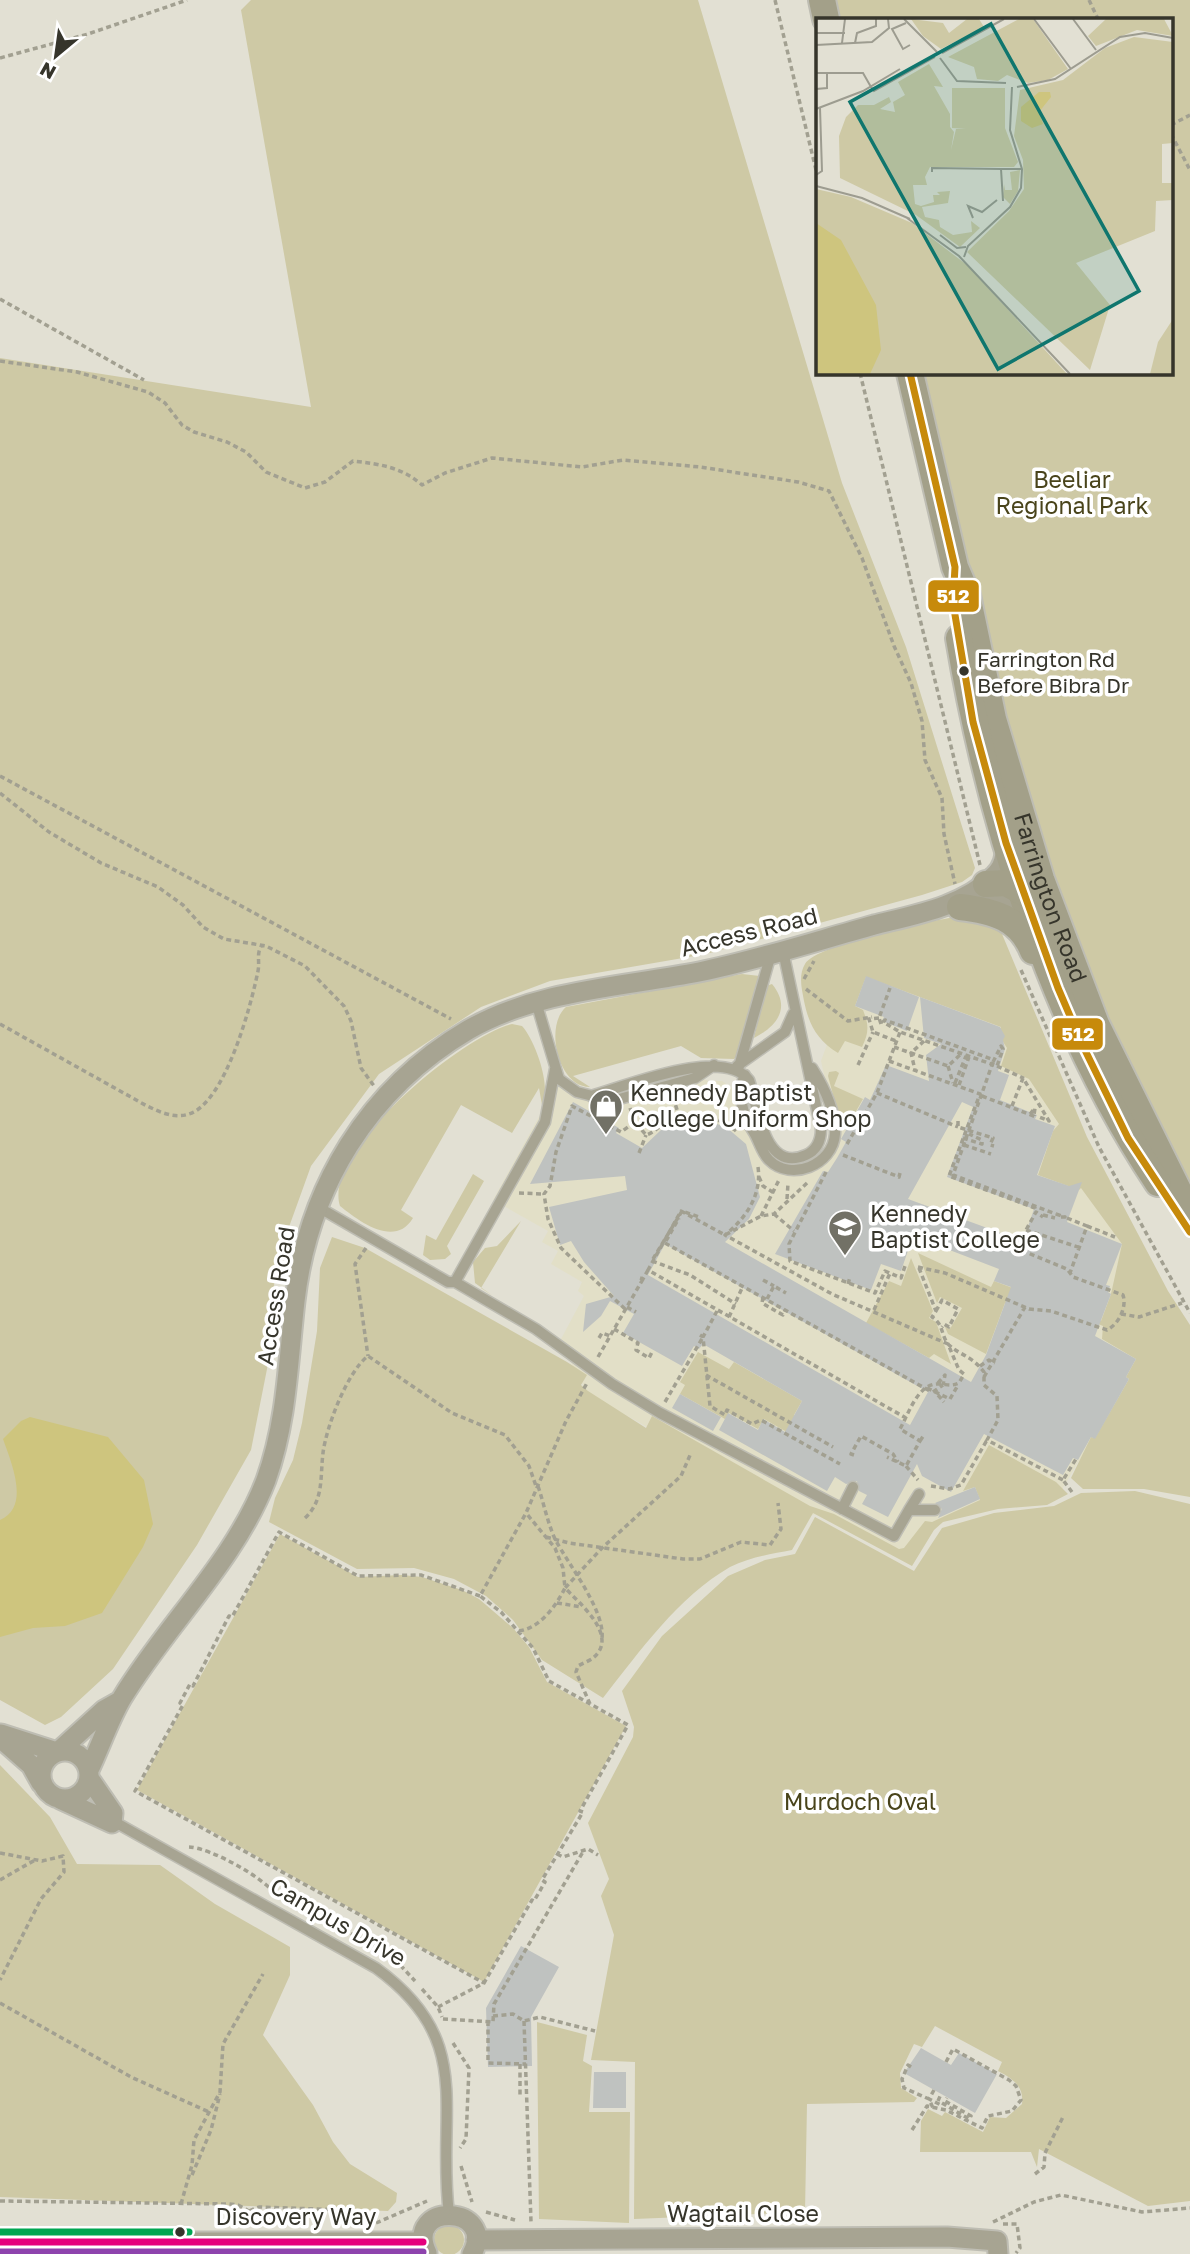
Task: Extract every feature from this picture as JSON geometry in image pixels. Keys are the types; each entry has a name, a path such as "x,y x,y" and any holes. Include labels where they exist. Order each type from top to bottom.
{"main road":[{"path":"822,0 826,18"},
{"name":"Farrington Road","path":"909,374 955,567 967,595 990,704 1038,870 1096,1024 1190,1214"},
{"name":"Farrington Road","path":"955,567 953,603 973,722 1006,843 1016,896 1123,1129 1190,1232"},
{"path":"990,704 986,726 1031,878 1016,896"},
{"path":"986,884 1002,882 1016,896 1039,902 1050,915 1081,983"},
{"path":"954,901 1002,915 1024,931 1101,1105 1110,1119 1123,1129"}],"street":[{"path":"986,884 1001,868 1006,843"},
{"name":"Access Road","path":"954,901 986,884"},
{"name":"Access Road","path":"89,1774 120,1701 235,1537 266,1479 284,1415 300,1263 316,1206 356,1131 393,1090 439,1050 470,1029 536,1002 700,972 954,901 1016,896"},
{"name":"Access Road","path":"58,1751 104,1710 120,1701"},
{"path":"0,1736 81,1757 113,1813 113,1821 109,1823 46,1791 31,1765 0,1736"},
{"path":"42,1784 41,1768 44,1761 58,1751"},
{"path":"60,1799 68,1799 82,1793 89,1774"},
{"path":"449,2214 457,2215 471,2225 474,2247"},
{"name":"Discovery Way","path":"0,2242 40,2248 425,2248 428,2225 440,2215 449,2214"},
{"name":"Wagtail Close","path":"474,2247 744,2246 960,2238 997,2241 998,2254"}],"lane":[{"path":"777,952 808,1063 823,1086 835,1131 833,1144 825,1156 806,1168 781,1168 768,1159 744,1114 740,1097 738,1069 777,952"},
{"path":"536,1002 555,1069 565,1087 612,1101 695,1078 715,1065 738,1069 785,1032 793,1017 793,1006"},
{"path":"454,1282 542,1127 553,1088 555,1069"},
{"path":"316,1206 375,1242 448,1282 454,1282 536,1329 660,1413 894,1536 919,1494"},
{"path":"842,1508 853,1487"},
{"path":"909,1510 935,1510"},
{"name":"Campus Drive","path":"113,1821 376,1968 399,1984 423,2010 441,2046 446,2078 449,2214"}],"path":[{"path":"0,58 88,34 187,0"},
{"path":"775,0 816,170"},
{"path":"1089,0 1098,18"},
{"path":"1172,125 1190,116"},
{"path":"1172,136 1190,170"},
{"path":"0,299 144,380"},
{"path":"0,361 77,372 148,392 165,403 182,425 194,432 227,442 246,452 266,472 305,488 325,482 353,461 380,464 410,474 422,485 444,472 492,458 582,467 623,460 700,467 798,482 829,491 862,558 894,646 911,683 922,721 925,760 942,798 944,834 954,901"},
{"path":"0,776 460,1024"},
{"path":"0,793 70,845 101,863 158,887 183,905 203,927 224,939 278,950 305,966 344,1006 351,1021 361,1068 375,1088"},
{"path":"0,1024 147,1106 166,1114 190,1114 211,1098 227,1073 258,970 258,950 262,945"},
{"path":"823,955 804,975 807,992 848,1021 870,1015 879,1018"},
{"path":"890,988 879,1018 881,1024 892,1025 900,1032 997,1066 1023,1078 1049,1121 982,1096"},
{"path":"858,1065 873,1032 870,1015"},
{"path":"885,1021 994,1059"},
{"path":"873,1032 897,1041"},
{"path":"900,1032 877,1093 844,1150 834,1152 899,1177 900,1173"},
{"path":"911,1053 924,1041"},
{"path":"894,1047 948,1066 956,1083"},
{"path":"997,1066 1001,1049 994,1059 953,1175 1115,1237"},
{"path":"911,1053 915,1070"},
{"path":"948,1066 965,1056"},
{"path":"956,1083 965,1056"},
{"path":"889,1061 956,1083 980,1094 969,1133 962,1138 948,1176 1035,1208 1043,1217"},
{"path":"1012,1106 1023,1078"},
{"path":"671,1092 679,1116"},
{"path":"877,1093 958,1124 980,1142 962,1138"},
{"path":"636,1312 626,1308 561,1248 548,1219 544,1194 550,1186 564,1123 572,1106 621,1132 635,1122 646,1135"},
{"path":"639,1153 646,1135 679,1116 702,1114 724,1122 741,1134"},
{"path":"860,1122 865,1125"},
{"path":"604,1134 609,1125"},
{"path":"969,1133 993,1138 990,1145 994,1146"},
{"path":"964,1145 991,1154"},
{"path":"755,1159 763,1186 774,1193"},
{"path":"827,1170 789,1244 790,1261 875,1293 885,1271 901,1278 905,1266"},
{"path":"725,1235 747,1212 758,1175"},
{"path":"761,1216 776,1186"},
{"path":"786,1190 787,1200"},
{"path":"517,1192 544,1194"},
{"path":"725,1235 761,1216 774,1214 794,1193"},
{"path":"641,1278 681,1211 811,1283 972,1357 980,1366 984,1385 997,1396 1000,1418 961,1485 938,1489 923,1484 906,1466 887,1457"},
{"path":"666,1242 682,1211 699,1217"},
{"path":"1036,1212 1061,1217"},
{"path":"936,1311 918,1266 945,1273 1025,1307 1051,1311 1107,1330 1113,1327 1124,1307 1123,1295 1023,1251 1027,1230 1036,1212"},
{"path":"774,1214 794,1232"},
{"path":"598,1357 641,1278 680,1216"},
{"path":"1070,1273 1087,1226"},
{"path":"1027,1230 1081,1248"},
{"path":"304,1518 320,1495 323,1450 336,1408 368,1356 355,1264 365,1248 375,1242"},
{"path":"666,1242 783,1312 933,1392 944,1402"},
{"path":"652,1261 691,1275 736,1304"},
{"path":"805,1268 807,1262"},
{"path":"648,1270 906,1418"},
{"path":"874,1310 890,1273"},
{"path":"848,1284 850,1277"},
{"path":"762,1280 786,1293"},
{"path":"774,1286 762,1303 783,1312"},
{"path":"729,1317 743,1288"},
{"path":"927,1388 950,1399 964,1374 959,1370 942,1328 932,1317 942,1300 958,1309 949,1327 944,1324 942,1328"},
{"path":"1121,1314 1148,1315 1183,1302"},
{"path":"984,1377 995,1363 1025,1307"},
{"path":"660,1413 718,1311"},
{"path":"614,1329 638,1343 636,1350 649,1358 653,1350"},
{"path":"599,1338 602,1333 610,1336"},
{"path":"702,1336 710,1406 725,1415 727,1410 752,1425 761,1420 840,1464"},
{"path":"368,1356 452,1413 505,1435 529,1466 556,1540 601,1621 601,1644 592,1660 585,1661 576,1672 590,1703"},
{"path":"980,1366 989,1360 995,1363"},
{"path":"481,1596 526,1513 593,1370"},
{"path":"706,1375 832,1447"},
{"path":"933,1392 944,1378"},
{"path":"920,1441 900,1429 906,1418 927,1388 940,1384 950,1387 959,1383"},
{"path":"906,1466 924,1435"},
{"path":"854,1455 851,1454 861,1436 893,1454 898,1462"},
{"path":"987,1440 1063,1480 1072,1492"},
{"path":"519,1631 531,1629 602,1548 681,1476 691,1453"},
{"path":"1063,1480 1076,1459"},
{"path":"546,1537 602,1548 700,1559 741,1542 766,1546 776,1538 780,1529 778,1503"},
{"path":"526,1513 560,1558 565,1588 597,1624 601,1644"},
{"path":"438,2007 484,1983 531,1900 534,1902 557,1854 583,1812 580,1811 628,1725 549,1681 533,1648 519,1631 481,1596 421,1575 358,1576 279,1532 232,1617 229,1616 194,1686 190,1684 180,1703 183,1705 135,1791 484,1983"},
{"path":"557,1602 584,1607"},
{"path":"183,1847 205,1849 265,1883 281,1901"},
{"path":"557,1854 563,1857 584,1850 598,1856"},
{"path":"443,2019 493,2022 494,2004 584,1850"},
{"path":"0,1853 35,1860 63,1856 64,1872 41,1899 0,1980"},
{"path":"0,1880 35,1860"},
{"path":"303,1913 312,1913 390,1954 438,2007 469,2068 466,2139 460,2149 459,2159 470,2200 478,2208"},
{"path":"187,2182 211,2130 220,2092 223,2044 262,1974"},
{"path":"0,2003 131,2077 209,2112"},
{"path":"494,2016 513,2014 524,2021 540,2017 594,2031"},
{"path":"488,2021 488,2063 526,2064"},
{"path":"524,2021 531,2224"},
{"path":"912,2130 927,2106 982,2128 988,2116 1012,2111 1021,2101 1016,2086 1009,2080 953,2049 946,2062"},
{"path":"520,2064 520,2097"},
{"path":"911,2067 908,2065 902,2079 904,2088 940,2102 969,2119 971,2116 945,2102 947,2098"},
{"path":"929,2099 934,2090"},
{"path":"181,2204 194,2140 220,2092"},
{"path":"940,2109 941,2094"},
{"path":"929,2099 933,2108"},
{"path":"1035,2174 1044,2166 1045,2153 1064,2115"},
{"path":"1061,2195 1142,2212 1190,2208"},
{"path":"0,2201 238,2205 249,2211"},
{"path":"242,2227 249,2211 259,2207 347,2210 341,2227"}],"shaded area":[{"name":"Kennedy Baptist College","path":"858,959 1006,1017 1078,1127 1158,1328 1061,1491 932,1522 906,1559 816,1514 806,1517 587,1393 560,1341 584,1296 578,1291 582,1282 551,1264 558,1251 542,1242 548,1231 493,1200 556,1086 589,1090 684,1068 708,1081 722,1081 732,1088 748,1132 770,1165 818,1166 837,1131 821,1061"},
{"path":"30,1417 108,1437 144,1480 153,1524 143,1547 102,1613 65,1626 33,1628 0,1637 0,1520 9,1514 17,1495 14,1471 3,1439 21,1421"}],"green space":[{"path":"251,0 698,0 842,483 906,647 975,868 972,875 962,882 922,895 706,954 550,981 481,1007 379,1074 311,1166 276,1263 267,1369 251,1450 197,1545 113,1669 61,1717 45,1725 0,1700 0,358 311,407 241,10"},
{"name":"Beeliar Regional Park","path":"836,0 1190,0 1190,1187 1104,1023 1019,779 975,599 925,374 1172,374 1172,18 840,18"},
{"path":"963,916 997,922 1087,1137 1168,1291 1190,1325 1190,1497 1144,1489 1083,1489 1071,1478 1091,1437 1095,1438 1129,1379 1126,1377 1136,1359 1102,1339 1103,1326 1065,1310 1048,1328 1005,1303 986,1354 948,1334 945,1327 950,1329 962,1308 940,1297 937,1303 918,1253 991,1287 994,1281 1101,1321 1111,1294 1122,1244 1081,1188 1079,1190 1038,1175 1053,1131 1059,1124 1029,1079 1001,1066 1007,1048 998,1034 1001,1027 866,977 855,1006 863,1010 867,1025 862,1047 845,1041 838,1053 819,1037 808,1017 801,978 805,964 814,956 878,934"},
{"path":"742,974 760,976 738,1055 734,1059 701,1058 681,1046 573,1076 590,1087 579,1084 563,1067 555,1041 559,1016 566,1007"},
{"path":"772,984 781,1001 779,1016 769,1028 754,1038 766,986"},
{"path":"512,1024 522,1026 537,1052 545,1087 542,1105 539,1088 512,1133 461,1105 401,1210 413,1218 406,1227 387,1232 377,1229 340,1206 340,1183 352,1156 373,1127 431,1072 461,1050"},
{"path":"829,1072 839,1073 834,1086 863,1099 847,1127 842,1128 828,1076"},
{"path":"473,1174 484,1181 447,1246 451,1254 445,1259 430,1260 423,1255 426,1235 436,1240"},
{"path":"521,1221 481,1288 475,1283 473,1262 485,1248 497,1246"},
{"path":"332,1237 365,1248 567,1362 587,1375 581,1385 588,1391 646,1428 652,1416 810,1506 834,1514 899,1549 904,1548 925,1521 932,1522 980,1500 975,1487 963,1491 989,1445 1056,1482 1068,1494 1047,1505 998,1509 943,1522 934,1530 912,1566 813,1513 792,1550 761,1556 730,1567 693,1594 661,1626 603,1698 542,1660 513,1620 486,1596 454,1579 414,1568 357,1569 269,1522 275,1498 293,1460 302,1423 317,1331 320,1268"},
{"path":"911,1258 933,1311 929,1318 936,1322 951,1364 934,1354 929,1358 866,1323 889,1281 901,1286"},
{"path":"698,1352 729,1369 734,1362 802,1401 794,1415 843,1464 764,1419 758,1429 729,1413 725,1419 680,1394 685,1385 680,1382"},
{"name":"Murdoch Oval","path":"1135,1491 1190,1504 1190,2201 1148,2206 1039,2149 1037,2167 1031,2152 920,2152 921,2121 928,2109 942,2116 945,2112 983,2132 990,2117 1006,2118 1022,2104 1019,2088 998,2071 1002,2062 935,2026 922,2047 914,2044 900,2073 901,2088 917,2098 914,2102 807,2104 805,2212 634,2219 635,2062 591,2060 614,1935 601,1896 609,1879 588,1823 633,1737 634,1727 622,1691 662,1636 728,1576 765,1560 795,1554 815,1517 914,1571 942,1528 994,1513 1054,1506 1081,1493"},
{"path":"280,1534 358,1577 422,1577 462,1590 479,1599 513,1628 529,1647 547,1682 626,1726 484,1982 137,1790"},
{"path":"0,1765 50,1817 77,1864 160,1865 215,1904 290,1947 290,1975 263,2035 313,2105 333,2142 350,2164 397,2193 396,2202 388,2211 0,2197"},
{"path":"537,2022 587,2035 583,2061 592,2066 589,2112 630,2112 629,2223 539,2219"},
{"path":"449,2225 460,2229 464,2240 460,2251 449,2255 438,2251 434,2240 438,2229"}],"building":[{"path":"866,976 919,997 907,1031 882,1021 884,1017 855,1006"},
{"path":"920,997 1000,1027 1005,1036 1005,1049 998,1071 1009,1075 1000,1100 1037,1115 1035,1119 1055,1126 1037,1175 1069,1186 1082,1182 1067,1222 1122,1244 1106,1285 1110,1286 1108,1292 1111,1294 1095,1336 1136,1359 1126,1377 1129,1379 1095,1439 1091,1437 1078,1460 1073,1458 1063,1475 984,1434 951,1492 922,1476 917,1464 888,1517 862,1504 867,1495 859,1491 857,1481 846,1484 835,1477 827,1491 719,1430 728,1413 758,1430 763,1419 785,1432 802,1401 703,1344 699,1349 694,1346 682,1366 623,1333 634,1314 610,1301 601,1316 583,1332 586,1304 614,1296 584,1262 571,1241 560,1245 549,1207 627,1190 625,1176 530,1184 573,1102 619,1128 616,1133 642,1148 661,1130 678,1120 702,1119 726,1127 746,1144 760,1197 749,1219 725,1242 971,1382 986,1355 1011,1287 994,1281 999,1269 913,1236 901,1271 881,1264 871,1290 775,1254 823,1171 828,1172 837,1158 846,1142 841,1139 865,1097 870,1100 886,1065 929,1081 926,1055 941,1044 924,1038","holes":["962,1102 973,1107 947,1177 1034,1209 1023,1241 908,1199","665,1244 928,1392 910,1425 648,1275"]},
{"path":"680,1394 721,1417 713,1431 672,1408"},
{"path":"975,1487 980,1499 938,1518 942,1509 935,1503"},
{"path":"521,1946 559,1967 531,2017 532,2066 488,2067 486,2008"},
{"path":"921,2048 951,2065 959,2053 997,2074 975,2113 904,2073"},
{"path":"594,2072 626,2072 626,2108 593,2108"}],"transit line":[{"name":"512","path":"910,374 955,567 953,603 973,722 1006,843 1058,988 1082,1044 1128,1138 1190,1232"},
{"path":"0,2232 189,2232"},
{"path":"0,2242 423,2242"},
{"path":"0,2252 423,2252"}],"place":[{"name":"Farrington Rd Before Bibra Dr","path":"964,671"},
{"name":"Kennedy Baptist College Uniform Shop","path":"606,1136"},
{"name":"Kennedy Baptist College","path":"845,1257"}]}
